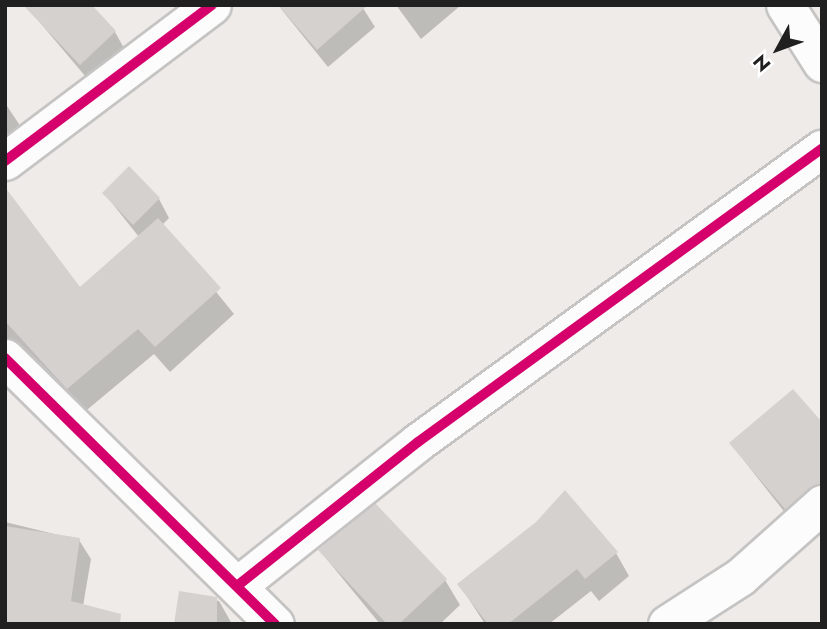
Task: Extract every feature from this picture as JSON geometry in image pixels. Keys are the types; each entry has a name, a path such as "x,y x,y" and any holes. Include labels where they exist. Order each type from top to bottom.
{"street":[{"path":"5,161 212,5"},
{"path":"785,5 822,63"},
{"path":"237,586 418,442 822,149"},
{"path":"5,358 275,624"},
{"path":"667,624 740,577 822,505"}],"building":[{"path":"23,5 92,5 116,31 80,65"},
{"path":"278,5 368,5 317,50"},
{"path":"129,166 160,198 133,225 102,193"},
{"path":"5,187 80,287 158,218 221,288 155,347 138,329 67,389 5,321"},
{"path":"793,389 822,422 822,484 785,509 729,443"},
{"path":"565,490 618,552 585,579 577,569 508,624 488,624 457,584 536,522"},
{"path":"375,503 447,579 399,624 387,624 318,550"},
{"path":"5,526 80,538 71,601 121,614 120,624 5,624"},
{"path":"179,591 217,597 217,624 174,624"}],"cycle path":[{"path":"5,161 212,5"},
{"path":"237,586 418,442 822,149"},
{"path":"5,358 275,624"}]}
